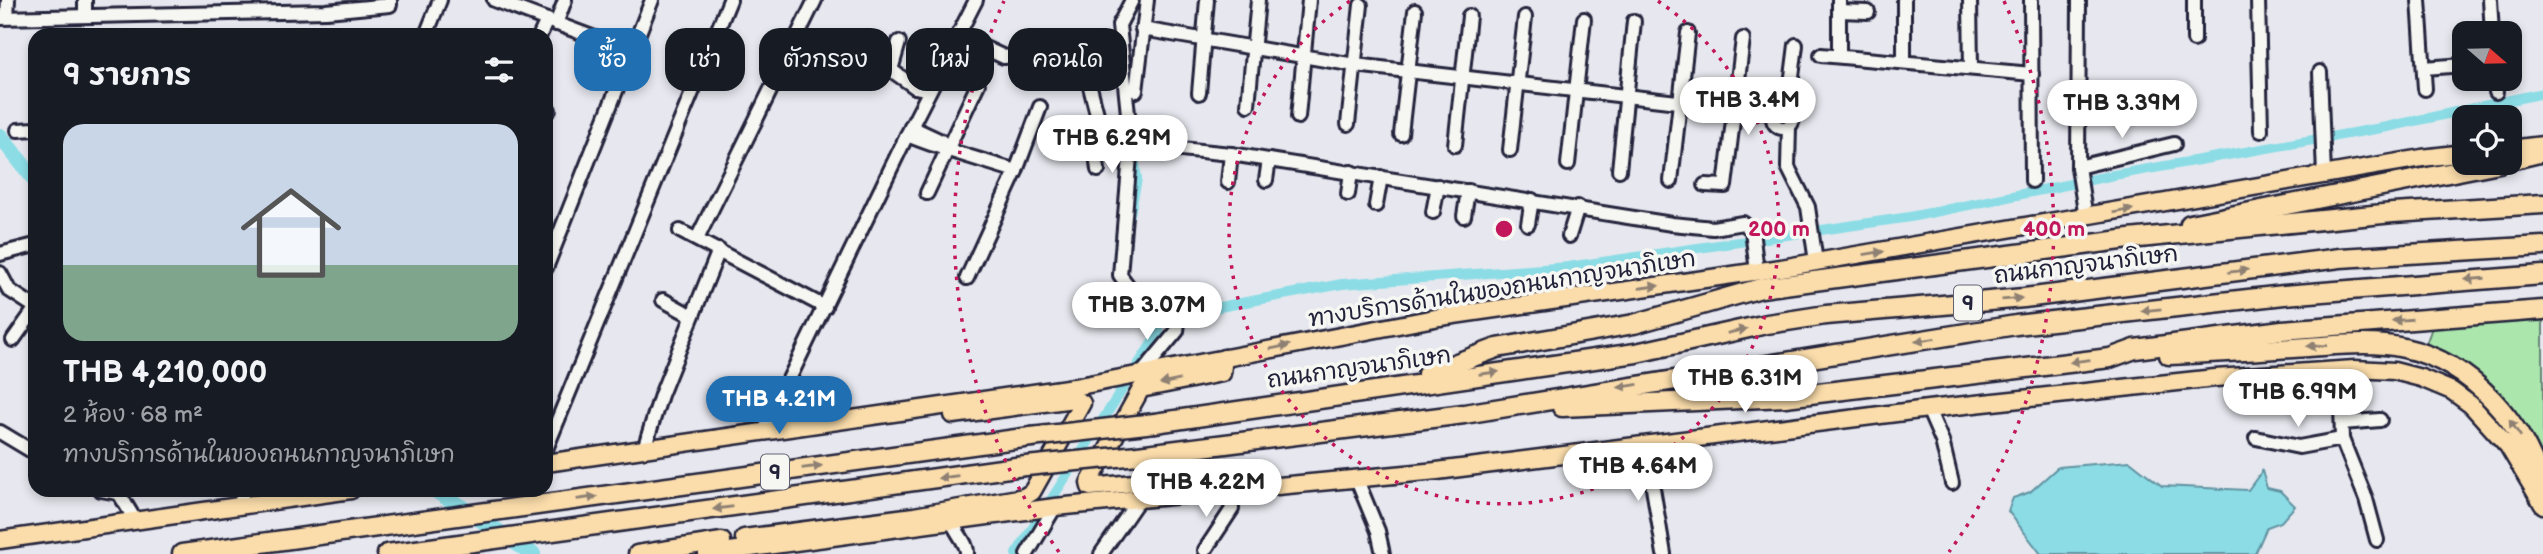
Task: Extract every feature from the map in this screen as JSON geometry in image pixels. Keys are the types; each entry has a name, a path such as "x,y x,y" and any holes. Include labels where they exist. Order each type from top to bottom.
{"highway":[{"path":"2522,157 2543,152"},
{"path":"2129,239 2271,206 2452,174"},
{"path":"1397,385 1497,348 1634,324 1761,288 2129,239 2393,213 2543,204"},
{"name":"ถนนกาญจนาภิเษก","path":"182,554 1031,436 1155,423 1397,385 1636,353 1767,324 1826,315 2024,298 2340,258 2543,246"},
{"name":"9","path":"387,554 1016,467 1138,455 1464,414 2016,326 2373,286 2543,275"},
{"path":"2110,358 2135,349 2282,330 2543,310"},
{"path":"1464,414 1785,397 2110,358 2367,343 2426,354 2448,363 2469,379 2506,415 2524,442 2543,490"}],"main road":[{"path":"2522,148 2543,145"},
{"name":"ทางบริการด้านในของถนนกาญจนาภิเษก","path":"553,463 1074,387 1440,317 1757,272 1815,256 2086,218 2452,155"},
{"path":"1176,489 1174,483 1168,480 1090,487 1088,483 1141,389 1222,373 1224,358"},
{"path":"1056,504 1357,480 1928,409 2215,378 2340,370 2394,370 2452,391 2487,420 2508,446 2543,505"},
{"path":"914,516 1024,508 1176,489 1482,458 1924,402 2209,371 2214,373 2215,378"},
{"path":"637,554 914,516 1028,495 1082,403 1074,399 795,436 763,433"},
{"path":"776,409 786,419 807,425"},
{"path":"0,540 135,520 241,498"},
{"path":"707,554 787,549 1024,508"}],"street":[{"path":"8,0 4,17 85,15 164,6 393,2"},
{"path":"85,0 85,15"},
{"path":"429,28 440,0"},
{"path":"494,0 574,31"},
{"path":"546,28 565,0"},
{"path":"641,28 652,0"},
{"path":"553,432 730,0"},
{"path":"697,239 815,0"},
{"path":"962,28 976,0"},
{"path":"1132,0 1119,25 1131,144 1120,275 1131,290 1177,304 1179,317 1177,332 1141,374"},
{"path":"1136,91 1147,0"},
{"path":"1199,93 1207,0"},
{"path":"1248,105 1258,0"},
{"path":"1298,117 1306,57 1309,0"},
{"path":"1904,0 1905,61"},
{"path":"1969,0 1971,68"},
{"path":"2031,0 2032,181"},
{"path":"2079,0 2078,167 2086,218"},
{"path":"2194,0 2194,40"},
{"path":"2258,0 2261,131"},
{"path":"2419,0 2426,89"},
{"path":"2490,0 2491,21"},
{"path":"1348,124 1361,5"},
{"path":"1839,55 1839,6 1868,12"},
{"path":"1401,134 1415,11"},
{"path":"1455,145 1469,16"},
{"path":"1510,150 1525,17"},
{"path":"1568,164 1584,19"},
{"path":"1619,170 1634,21"},
{"path":"1142,29 1355,65 1774,113"},
{"path":"1671,181 1688,33"},
{"path":"1704,185 1725,186 1743,39"},
{"path":"899,42 891,70 906,81"},
{"path":"1796,45 1788,108 1793,117 1789,126 1788,167 1809,210 1815,256"},
{"path":"994,52 1004,57 1029,54 1081,55 1089,59 1092,69 1091,96 1097,114 1094,138 1098,170"},
{"path":"1821,55 2032,74"},
{"path":"2424,68 2452,66"},
{"path":"2320,72 2324,175"},
{"path":"553,250 616,91"},
{"path":"763,433 929,91"},
{"path":"927,193 952,150 975,91"},
{"path":"967,278 1016,171 1040,107"},
{"path":"1788,108 1778,108 1774,113 1776,125 1789,126"},
{"path":"18,130 28,129"},
{"path":"909,131 952,150 1016,171"},
{"path":"1131,144 1231,154 1713,228 1743,223 1752,230 1757,272"},
{"path":"2078,167 2174,144"},
{"path":"1228,182 1231,154"},
{"path":"1266,180 1269,160"},
{"path":"1348,194 1352,172"},
{"path":"1376,205 1381,177"},
{"path":"1433,212 1438,186"},
{"path":"1464,216 1468,191"},
{"path":"1528,224 1532,200"},
{"path":"1569,236 1578,207"},
{"path":"680,231 825,307"},
{"path":"0,254 28,248"},
{"path":"644,449 661,395 719,250"},
{"path":"0,274 9,290 28,300"},
{"path":"663,300 692,316"},
{"path":"13,340 28,312"},
{"path":"2340,370 2342,439 2366,499 2377,540"},
{"path":"1928,409 1930,419 1942,440 1952,483"},
{"path":"2342,423 2380,420"},
{"path":"0,432 28,449"},
{"path":"2256,438 2299,447 2342,439"},
{"path":"1646,446 1664,554"},
{"path":"1357,480 1378,531 1383,554"},
{"path":"1205,550 1232,509 1229,492"},
{"path":"122,497 135,520"},
{"path":"1101,554 1139,499"},
{"path":"1027,554 1056,504"},
{"path":"952,521 955,532 966,545 967,554"}],"green space":[{"path":"2543,321 2543,476 2523,430 2501,396 2471,370 2425,347 2433,325"}],"water":[{"path":"2130,461 2162,486 2248,490 2262,471 2267,488 2280,491 2295,506 2281,522 2267,527 2255,554 2041,554 2008,511 2013,498 2030,492 2058,467"}],"waterway":[{"path":"1161,318 1342,284 1568,267 1910,217 2114,175 2387,127 2543,93"},
{"path":"0,136 28,171"},
{"path":"1130,214 1137,179 1134,156"},
{"path":"1016,554 1158,334 1161,318 1144,307 1133,288"},
{"path":"446,497 533,554"}]}
